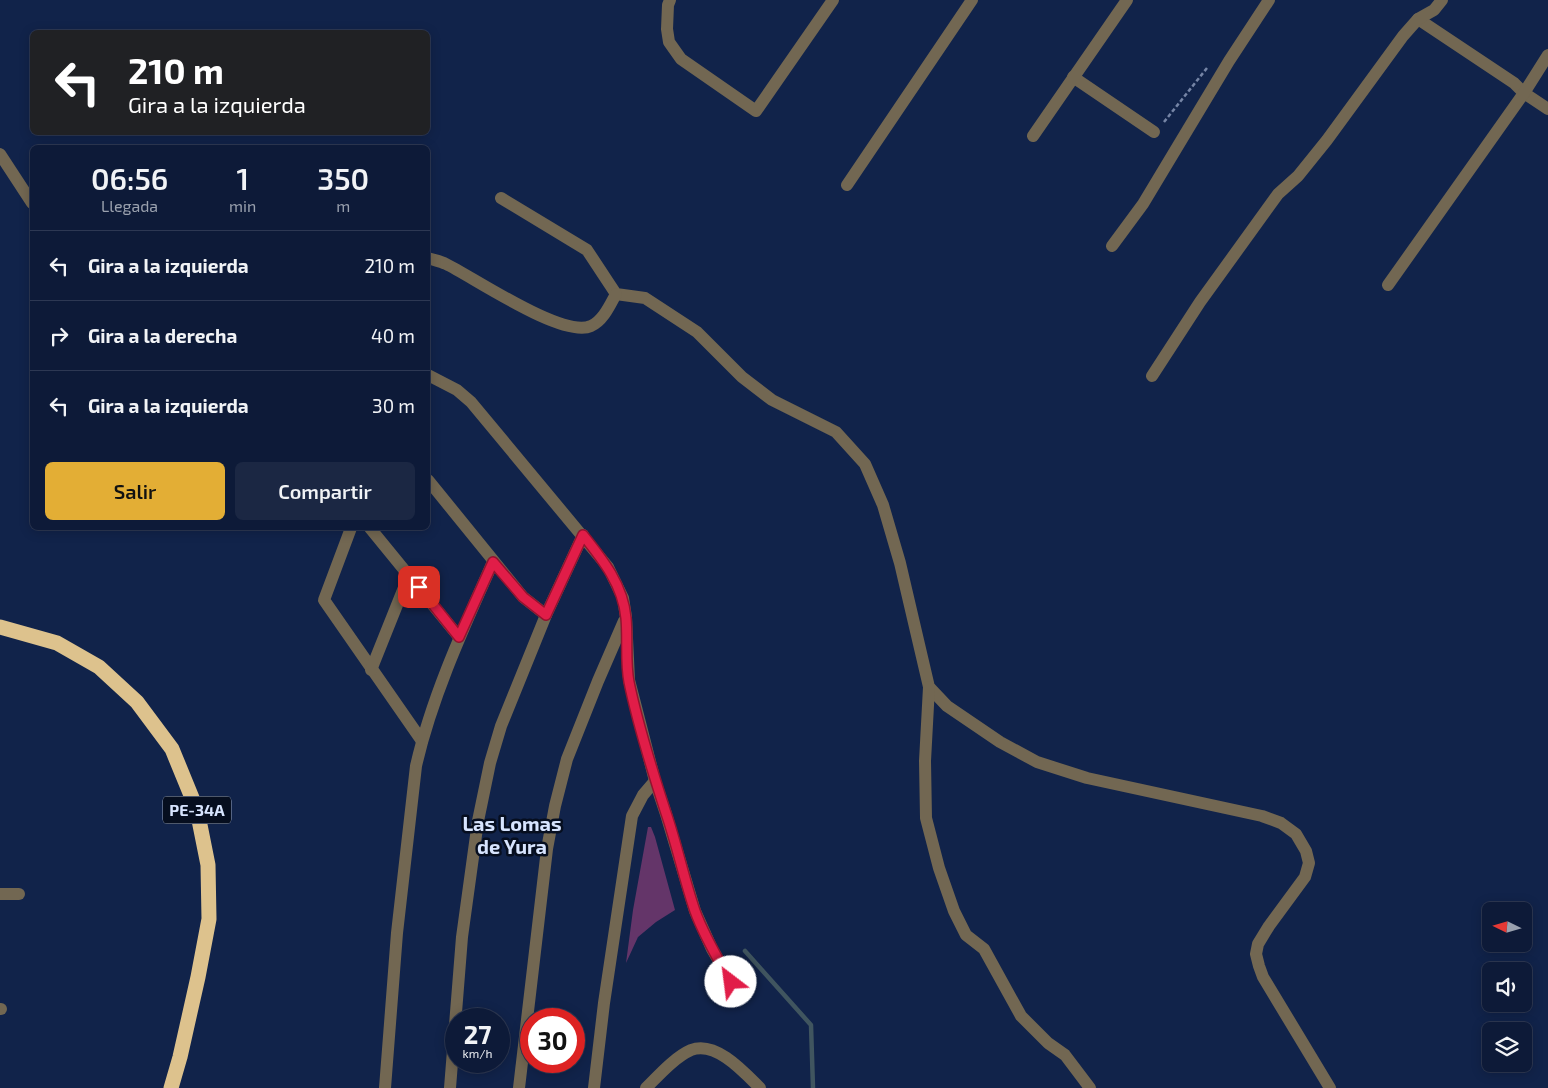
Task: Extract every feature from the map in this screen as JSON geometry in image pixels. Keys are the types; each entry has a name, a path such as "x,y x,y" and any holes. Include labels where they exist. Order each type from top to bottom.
{"highway":[{"name":"PE-34A","path":"0,627 57,643 99,667 136,702 172,748 197,810 208,865 209,919 198,977 171,1088"}],"street":[{"path":"670,0 667,29 670,42 681,59 756,110 833,0"},
{"path":"1033,136 1127,0"},
{"path":"1112,246 1143,204 1229,61 1269,0"},
{"path":"1152,376 1200,302 1278,194 1298,176 1398,42 1418,19 1434,10 1442,0"},
{"path":"847,185 968,1"},
{"path":"1418,19 1514,83 1524,93 1548,109"},
{"path":"1388,284 1524,93 1548,55"},
{"path":"1073,77 1154,132"},
{"path":"0,154 30,200"},
{"path":"501,198 587,250 616,294 645,298 697,332 742,378 772,400 836,432 865,464 883,505 888,522 900,564 929,687 924,761 926,818 939,868 954,911 966,935 984,949 1021,1016 1048,1043 1065,1055 1090,1088"},
{"path":"430,259 445,264 494,293 570,328 590,327 602,317 616,294"},
{"path":"430,376 457,390 471,402 608,567 623,598 626,617 629,680 655,781 695,911 712,949 731,982"},
{"path":"430,483 523,597 546,615"},
{"path":"350,530 324,600 422,741"},
{"path":"372,530 459,637"},
{"path":"450,1088 462,937 483,796 501,726 546,615 583,535"},
{"path":"385,1088 397,932 416,766 422,741 459,637 493,562"},
{"path":"371,670 409,575"},
{"path":"519,1088 547,849 555,806 567,759 626,617"},
{"path":"929,687 947,706 964,719 1037,762 1087,778 1262,816 1281,823 1296,834 1306,851 1309,863 1305,876 1258,944 1256,954 1262,977 1330,1088"},
{"path":"594,1088 604,1002 632,816 643,796 655,781"},
{"path":"0,894 19,894"},
{"path":"646,1088 678,1059 692,1050 703,1049 716,1052 734,1063 760,1088"}],"path":[{"path":"1154,132 1170,115 1205,70 1212,64 1229,61"}],"shaded area":[{"path":"648,827 651,827 655,837 675,910 656,922 638,937 626,963 633,910"}],"waterway":[{"path":"745,951 811,1025 813,1088"}],"district":[{"name":"Las Lomas de Yura","path":"512,836"}],"route":[{"path":"419,587 459,637 493,562 523,597 546,615 583,535 595,550 608,567 623,598 626,617 629,680 655,781 695,911 712,949 731,982"}]}
